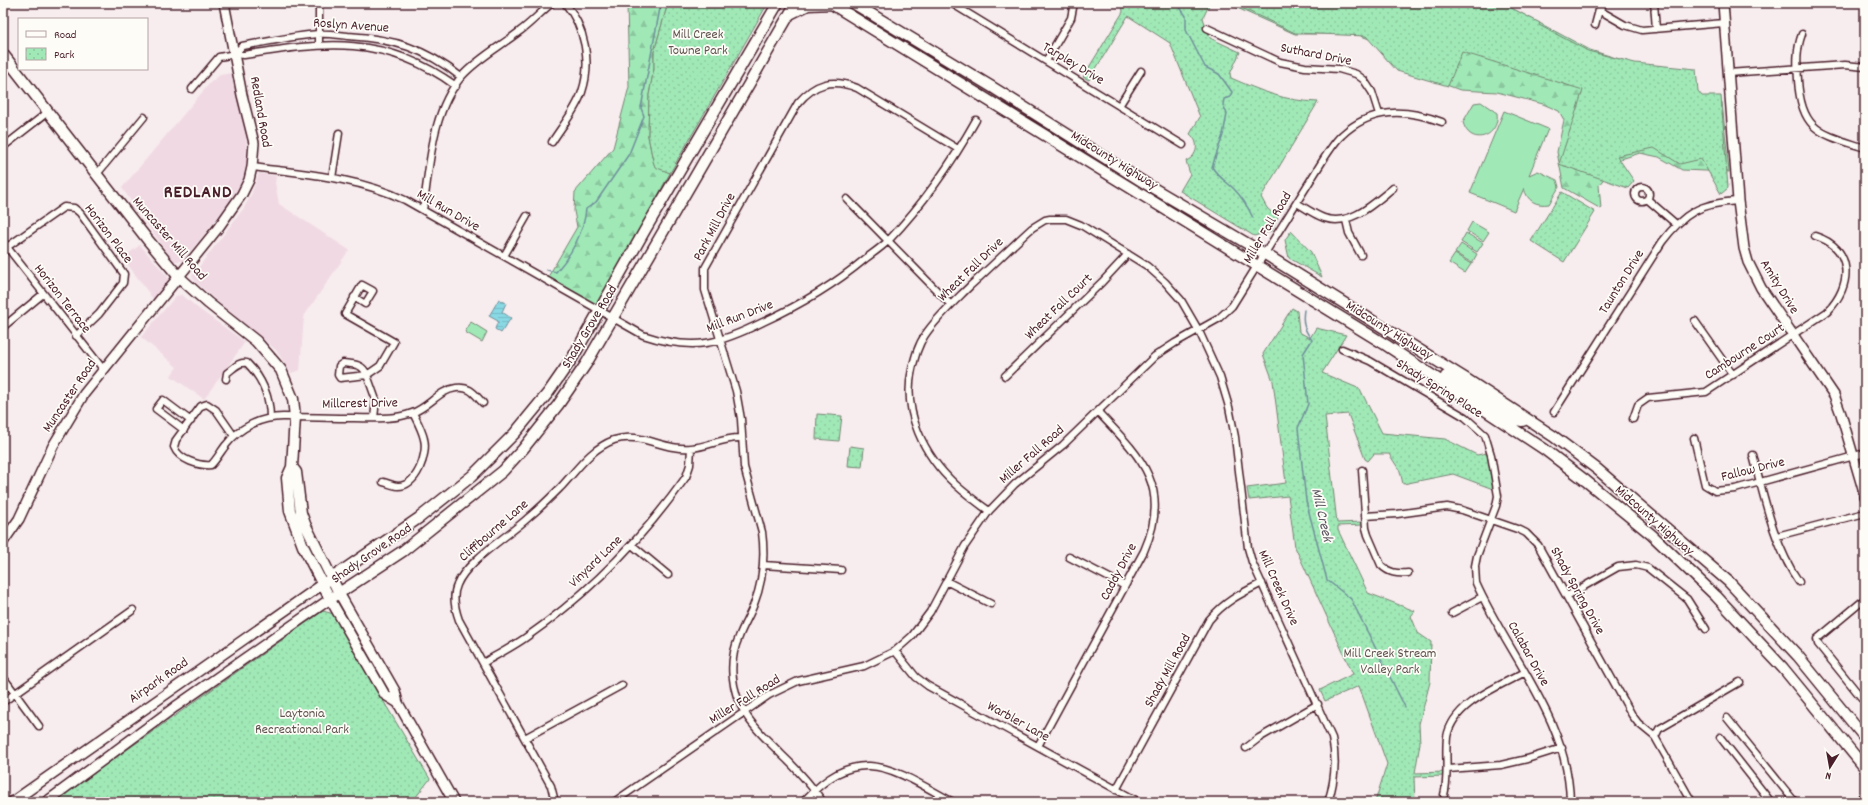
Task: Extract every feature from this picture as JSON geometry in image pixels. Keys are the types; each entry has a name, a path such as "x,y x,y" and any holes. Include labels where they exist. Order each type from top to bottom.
{"main road":[{"name":"Shady Grove Road","path":"323,584 419,518 472,476 515,433 548,393 574,357 645,230 778,3"},
{"name":"Shady Grove Road","path":"330,600 414,543 503,471 523,449 558,405 586,364 796,3"},
{"name":"Midcounty Highway","path":"853,3 998,91 1148,185 1265,254 1527,419 1597,469 1729,582 1798,656 1865,738"},
{"path":"788,16 808,5 831,4"},
{"name":"Midcounty Highway","path":"831,4 1386,345 1544,449 1652,535 1748,629 1783,668 1865,768"},
{"name":"Muncaster Mill Road","path":"3,54 147,239 179,276 208,303 256,341 272,357 281,370 290,387 293,399 294,417 292,467 287,478 290,511 303,546 330,600"},
{"path":"1386,345 1396,347 1473,392 1516,420 1522,421 1527,419"},
{"name":"Muncaster Mill Road","path":"292,467 296,472 300,506 305,524 339,594"}],"street":[{"name":"Redland Road","path":"179,276 236,204 249,180 252,167 254,143 242,95 224,3"},
{"path":"319,3 319,45"},
{"path":"423,210 434,135 441,114 461,77 477,62 521,31 552,3"},
{"path":"552,142 578,101 585,80 587,67 585,46 580,28 572,12 565,3"},
{"name":"Tarpley Drive","path":"951,3 1183,145"},
{"path":"1046,61 1071,18 1074,3"},
{"path":"1595,25 1599,10 1604,3"},
{"path":"1654,3 1656,29"},
{"name":"Amity Drive","path":"1723,3 1742,242 1748,262 1761,288 1834,395 1854,455 1865,496"},
{"path":"1599,10 1633,28 1642,30 1724,23"},
{"name":"Suthard Drive","path":"1207,28 1280,62 1305,67 1339,69 1356,74 1364,80 1372,92 1379,114"},
{"name":"Roslyn Avenue","path":"235,54 242,46 319,34 375,38 408,45 441,61 461,77"},
{"path":"1802,34 1797,51 1798,68 1801,103 1808,120 1820,132 1828,136 1865,148"},
{"name":"Roslyn Avenue","path":"192,89 219,57 235,54 244,55 299,46 319,45 363,47 405,56 424,65 456,86"},
{"path":"1728,74 1845,65 1865,67"},
{"path":"1119,106 1141,71"},
{"name":"Park Mill Drive","path":"744,713 737,696 734,682 733,658 738,638 754,603 763,565 762,532 744,467 741,419 736,391 719,340 705,290 705,268 798,103 806,94 823,84 846,84 857,88 958,149"},
{"path":"3,147 48,112"},
{"name":"Miller Fall Road","path":"614,802 769,695 798,681 818,675 853,669 875,662 895,651 918,629 946,581 964,546 989,511 1015,484 1063,444 1098,412 1155,356 1175,343 1218,320 1232,306 1258,267 1325,157 1340,136 1353,126 1379,114 1406,112 1442,122"},
{"path":"97,174 144,117"},
{"name":"Mill Run Drive","path":"252,167 355,181 378,188 405,200 643,335 662,341 692,344 719,340 749,329 798,306 842,278 888,241 922,202 976,120"},
{"path":"332,178 339,133"},
{"path":"1297,203 1324,218 1346,220 1361,212 1393,188"},
{"path":"847,199 951,305"},
{"path":"1647,199 1676,224"},
{"name":"Taunton Drive","path":"1554,412 1662,242 1676,224 1688,214 1705,206 1725,201 1738,201"},
{"name":"Horizon Place","path":"7,247 64,207 74,208 80,213 124,274 123,283 99,314 76,336"},
{"path":"504,256 527,216"},
{"name":"Wheat Fall Drive","path":"989,511 955,484 937,463 920,436 911,411 909,399 909,380 915,355 925,335 951,305 1032,228 1045,220 1066,219 1082,225 1147,266 1165,282 1181,300 1199,331"},
{"path":"1346,220 1349,233 1361,255"},
{"name":"Cambourne Court","path":"1633,419 1638,405 1648,398 1706,392 1827,312 1837,302 1845,283 1844,261 1839,251 1828,240 1816,236"},
{"name":"Horizon Terrace","path":"3,242 103,369"},
{"name":"Wheat Fall Court","path":"1005,376 1102,282 1128,254"},
{"name":"Muncaster Road","path":"3,542 19,519 66,421 103,369 179,276"},
{"path":"3,327 43,294"},
{"path":"354,297 345,314 394,342 380,366 367,375 340,378 338,375 339,366 343,363 356,364 363,367 367,375 376,400 374,418"},
{"path":"1695,321 1733,375"},
{"name":"Mill Creek Drive","path":"1199,331 1220,377 1229,407 1235,437 1248,548 1262,583 1318,704 1332,738 1335,750 1335,774 1328,802"},
{"name":"Shady Spring Place","path":"1342,349 1370,361 1465,417 1478,427 1485,435 1498,496 1491,520"},
{"path":"226,379 227,373 242,362 246,363 266,391 270,403 270,418"},
{"name":"Millcrest Drive","path":"234,436 256,422 270,418 393,418 413,413 442,393 457,387 468,388 474,392 483,403"},
{"path":"184,430 156,409 163,400 191,421"},
{"path":"207,404 216,410 234,436 211,464 204,465 191,461 176,452 174,447 176,440 201,406 207,404"},
{"name":"Caddy Drive","path":"1038,746 1126,586 1151,536 1156,504 1152,484 1145,466 1132,447 1098,412"},
{"path":"383,482 399,486 404,484 418,472 424,458 424,440 413,413"},
{"name":"Cliffbourne Lane","path":"555,802 551,786 459,620 455,609 454,599 456,585 466,569 528,518 559,489 591,453 600,446 624,438 640,438 668,446 691,448 734,438 741,438"},
{"name":"Fallow Drive","path":"1694,438 1705,485 1716,491 1760,482 1865,453"},
{"name":"Vinyard Lane","path":"483,663 524,639 554,616 585,591 632,544 686,477 690,465 691,448"},
{"path":"1753,455 1777,536 1788,566 1799,582"},
{"path":"1362,470 1368,536 1381,565 1395,573 1408,573"},
{"name":"Shady Spring Drive","path":"1365,516 1397,514 1446,507 1462,510 1520,530 1531,537 1538,544 1632,715 1638,723 1655,737 1692,802"},
{"path":"1777,536 1865,513"},
{"name":"Calabar Drive","path":"1491,520 1475,566 1476,583 1482,597 1551,721 1562,748 1567,766 1570,802"},
{"path":"632,544 668,575"},
{"path":"1069,557 1126,586"},
{"path":"763,565 842,570"},
{"path":"1567,596 1618,567 1636,565 1648,568 1687,599 1706,629"},
{"path":"946,581 991,604"},
{"name":"Shady Mill Road","path":"1116,790 1209,620 1219,608 1230,599 1262,583"},
{"name":"Airpark Road","path":"12,802 323,584"},
{"name":"Muncaster Mill Road","path":"339,594 395,691 398,703 454,802"},
{"path":"1452,614 1482,597"},
{"path":"1865,599 1817,639 1818,644 1865,702"},
{"path":"46,802 176,707 330,600"},
{"name":"Muncaster Mill Road","path":"330,600 385,695 398,703"},
{"path":"3,702 133,610"},
{"name":"Warbler Lane","path":"895,651 916,677 928,686 1139,802"},
{"path":"1444,795 1448,782 1448,736 1451,725 1457,714 1469,703 1524,672"},
{"path":"3,677 39,726"},
{"path":"1655,737 1659,729 1740,682"},
{"path":"525,738 622,685"},
{"path":"1246,748 1318,704"},
{"path":"744,713 753,726 814,789 823,802"},
{"path":"1727,718 1795,802"},
{"path":"1720,737 1771,802"},
{"path":"1448,769 1501,765 1527,759 1562,748"},
{"path":"803,802 814,789 838,772 858,766 868,765 888,769 953,802"},
{"path":"1859,802 1865,797"}],"shaded area":[{"path":"232,73 246,137 247,158 244,175 228,204 183,261 174,261 122,188 210,83 220,75"},
{"path":"259,173 276,176 275,183 279,204 349,250 304,316 300,370 291,373 276,350 211,296 194,280 192,276 244,208 251,195"},
{"path":"140,245 169,280 154,300 123,258"},
{"path":"182,295 200,310 245,342 204,399 171,376 177,367 141,337 176,296"}],"green space":[{"path":"627,3 668,3 654,52 654,68 649,95 648,136 655,166 670,173 599,306 548,277 577,227 574,211 575,192 613,148 629,87"},
{"name":"Mill Creek Towne Park","path":"668,3 768,3 670,173 655,167 648,136 649,95 654,68 654,52"},
{"path":"1122,3 1210,3 1203,18 1210,38 1240,52 1230,74 1231,78 1263,91 1283,97 1294,100 1318,102 1261,197 1267,208 1278,218 1271,231 1254,236 1180,191 1190,174 1186,161 1193,156 1196,149 1195,141 1190,134 1200,117 1170,43 1128,16 1089,80 1083,77 1123,12"},
{"path":"1226,3 1502,3 1590,50 1639,65 1692,104 1722,102 1729,172 1682,170 1659,157 1640,153 1618,160 1599,185 1601,209 1564,188 1557,152 1564,120 1559,111 1543,104 1497,92 1460,90 1414,73 1385,45 1356,34 1295,34"},
{"path":"1231,3 1502,3 1588,51 1635,63 1696,69 1698,91 1702,96 1721,96 1728,188 1721,194 1701,159 1680,164 1654,148 1617,156 1634,181 1628,188 1559,164 1583,90 1462,52 1448,86 1397,71 1366,36 1295,33"},
{"path":"1481,102 1497,113 1497,122 1489,133 1477,137 1471,135 1466,130 1463,122 1474,103"},
{"path":"1504,111 1548,129 1529,175 1538,171 1557,180 1559,187 1549,204 1533,202 1525,193 1524,188 1514,211 1470,193"},
{"path":"1562,192 1595,212 1564,262 1531,241"},
{"path":"1472,222 1489,232 1483,241 1467,231"},
{"path":"1291,231 1311,252 1322,277 1289,258 1285,240"},
{"path":"1466,233 1483,243 1477,252 1461,242"},
{"path":"1461,244 1477,254 1472,263 1455,253"},
{"path":"1455,254 1471,264 1465,273 1449,263"},
{"name":"Mill Creek Stream Valley Park","path":"1292,308 1297,311 1299,332 1310,338 1316,328 1346,335 1322,373 1360,389 1382,433 1445,439 1477,455 1487,453 1493,489 1453,474 1403,484 1400,471 1389,454 1374,454 1368,461 1365,459 1348,414 1325,416 1337,523 1362,522 1363,525 1338,526 1338,530 1368,593 1415,611 1411,616 1418,633 1431,642 1430,682 1419,724 1420,743 1415,773 1445,772 1445,776 1414,777 1415,802 1375,802 1387,764 1359,686 1325,701 1320,690 1353,674 1295,547 1288,496 1249,500 1247,488 1286,483 1273,381 1263,354"},
{"path":"471,322 487,332 482,342 465,332"},
{"path":"817,414 842,416 839,441 816,439"},
{"path":"850,446 864,448 862,467 848,466"},
{"name":"Laytonia Recreational Park","path":"323,611 334,614 357,657 430,779 412,802 53,802"}],"water":[{"path":"499,299 506,303 502,312 511,318 501,333 495,329 498,321 489,316"}],"waterway":[{"path":"547,270 556,272 572,251 580,235 586,209 596,202 629,154 644,116 641,108 661,3"},
{"name":"Mill Creek","path":"1177,3 1186,16 1186,30 1205,67 1219,74 1232,92 1230,97 1224,99 1223,105 1227,114 1223,135 1212,167 1217,174 1240,196 1253,218"},
{"name":"Mill Creek","path":"1304,310 1304,326 1312,340 1303,354 1308,404 1298,428 1306,501 1327,580 1351,599 1405,707"}],"district":[{"name":"REDLAND","path":"198,193"}]}
